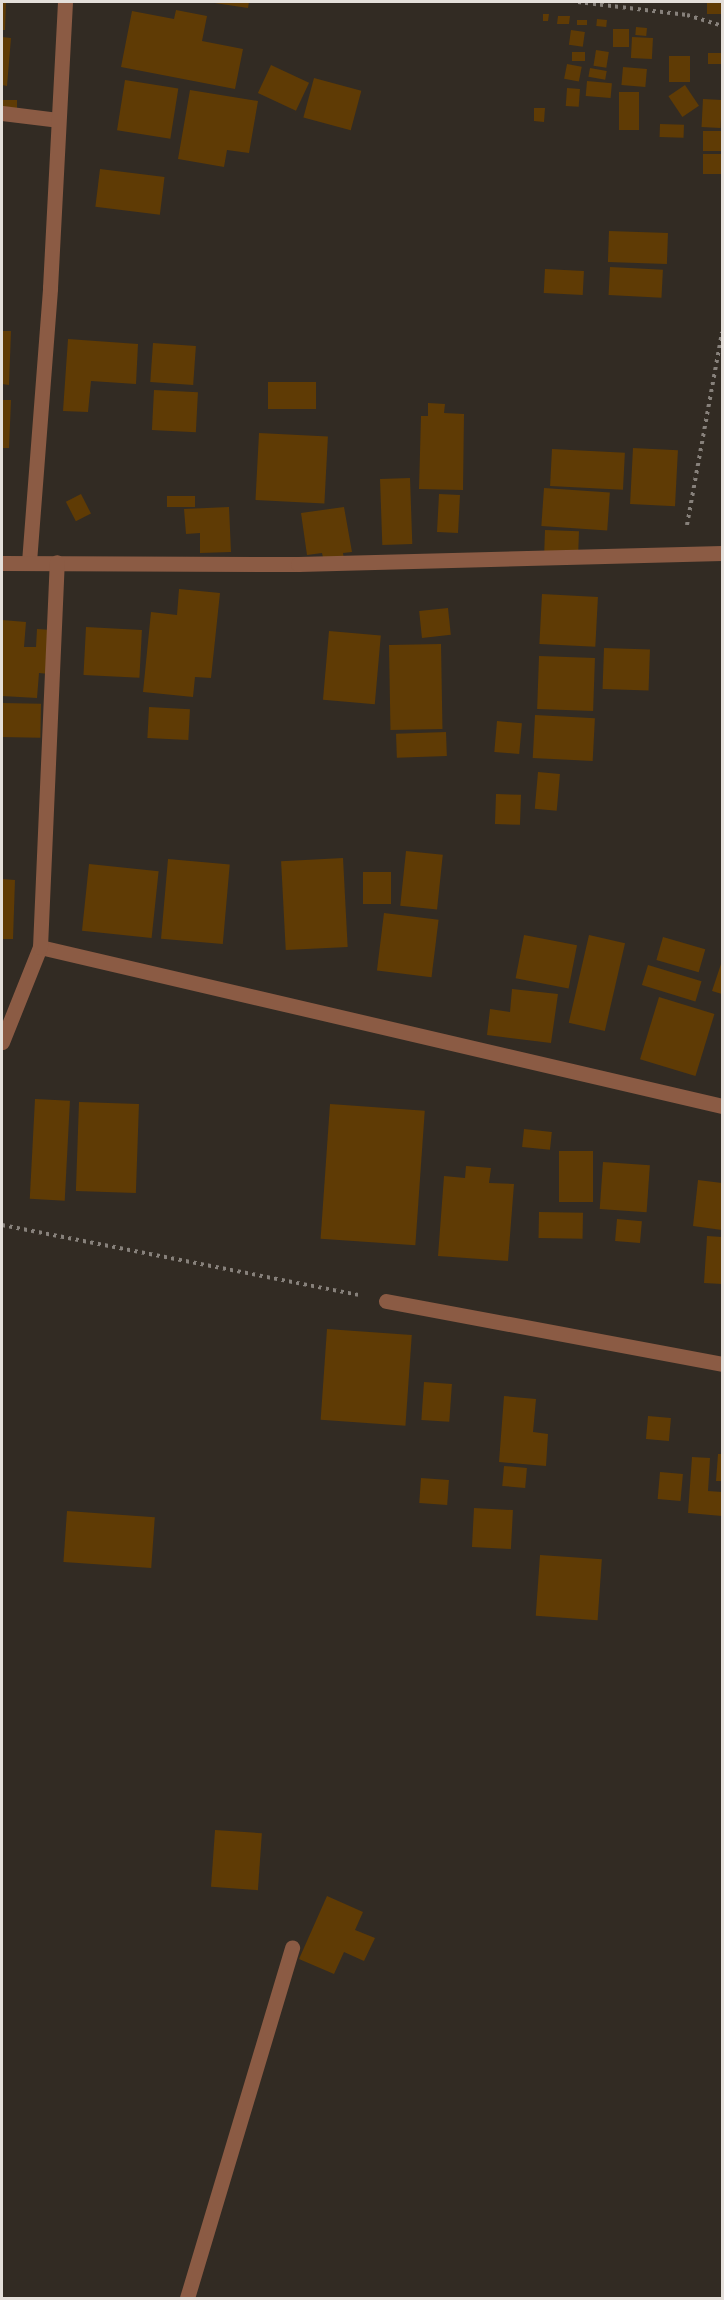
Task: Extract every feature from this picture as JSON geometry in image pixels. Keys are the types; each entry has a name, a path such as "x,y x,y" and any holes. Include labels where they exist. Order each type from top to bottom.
{"street":[{"path":"29,562 51,288 65,2"},
{"path":"2,113 58,120"},
{"path":"2,563 298,564 681,552 723,553"},
{"path":"2,1042 40,947 57,562"},
{"path":"40,947 723,1106"},
{"path":"386,1300 723,1364"},
{"path":"187,2298 292,1947"}],"path":[{"path":"578,2 687,15 723,26"},
{"path":"681,552 723,332"},
{"path":"2,1225 386,1300"}],"building":[{"path":"2,2 6,2 5,30 2,30"},
{"path":"208,2 249,2 248,8"},
{"path":"707,2 722,2 722,14 707,14"},
{"path":"176,10 207,16 202,41 243,49 235,89 121,67 132,11 174,19"},
{"path":"543,14 549,14 548,21 543,21"},
{"path":"558,16 570,16 569,24 557,24"},
{"path":"597,19 607,20 606,27 596,26"},
{"path":"577,20 587,20 587,25 577,25"},
{"path":"636,27 647,28 646,36 635,35"},
{"path":"613,29 629,29 629,47 613,47"},
{"path":"571,30 585,32 583,47 569,45"},
{"path":"2,37 11,38 7,86 2,85"},
{"path":"632,37 653,38 652,59 631,58"},
{"path":"596,50 609,52 606,68 593,66"},
{"path":"572,52 585,52 585,61 572,61"},
{"path":"708,53 722,53 722,64 708,64"},
{"path":"669,56 690,56 690,82 669,82"},
{"path":"567,64 582,67 579,82 564,79"},
{"path":"271,65 309,83 296,111 258,93"},
{"path":"623,67 647,69 645,87 621,85"},
{"path":"590,68 607,71 605,80 588,77"},
{"path":"314,78 361,91 351,130 303,118"},
{"path":"125,80 178,88 170,139 117,130"},
{"path":"587,81 612,83 611,98 586,96"},
{"path":"685,85 699,106 682,117 668,96"},
{"path":"567,88 580,89 579,107 566,106"},
{"path":"190,90 258,101 249,153 227,150 224,167 178,159"},
{"path":"619,92 639,92 639,130 619,130"},
{"path":"703,99 722,100 721,128 702,127"},
{"path":"3,100 17,100 17,112 2,111"},
{"path":"534,108 545,108 544,122 534,121"},
{"path":"660,124 684,125 684,138 660,137"},
{"path":"703,131 722,131 722,151 703,151"},
{"path":"703,154 722,154 722,174 703,174"},
{"path":"100,169 165,177 160,215 95,207"},
{"path":"609,231 668,233 667,264 608,262"},
{"path":"610,267 663,270 661,298 609,295"},
{"path":"545,269 584,271 583,295 544,293"},
{"path":"2,331 11,331 9,385 2,384"},
{"path":"68,339 138,344 136,384 91,381 88,412 63,411"},
{"path":"153,343 196,346 193,385 150,382"},
{"path":"268,382 316,382 316,409 268,409"},
{"path":"154,390 198,392 196,432 152,430"},
{"path":"2,400 11,400 9,448 2,448"},
{"path":"428,403 445,404 444,413 464,414 463,490 419,489 421,416 428,416"},
{"path":"259,433 328,437 324,504 255,500"},
{"path":"633,448 678,450 675,506 630,504"},
{"path":"552,449 625,453 623,490 550,486"},
{"path":"410,478 412,544 382,545 380,479"},
{"path":"544,488 610,493 607,531 541,526"},
{"path":"81,494 91,514 76,521 66,502"},
{"path":"439,494 460,495 458,533 437,532"},
{"path":"167,496 195,496 195,507 167,507"},
{"path":"229,507 231,552 200,553 200,533 186,534 184,509"},
{"path":"344,507 352,552 343,553 344,559 324,562 322,553 307,555 301,513"},
{"path":"545,530 579,531 578,552 544,551"},
{"path":"179,589 220,593 211,678 195,677 193,697 143,692 151,612 177,615"},
{"path":"542,594 598,597 595,647 539,644"},
{"path":"448,608 451,635 422,638 419,611"},
{"path":"2,620 26,622 24,647 36,647 37,629 52,630 49,674 39,673 37,698 2,696"},
{"path":"86,627 142,630 139,678 83,675"},
{"path":"329,631 381,636 375,704 323,700"},
{"path":"441,644 442,729 390,730 389,645"},
{"path":"604,648 650,650 649,691 603,689"},
{"path":"539,656 595,658 593,711 537,709"},
{"path":"2,703 41,704 40,738 2,737"},
{"path":"149,707 190,709 188,740 147,738"},
{"path":"535,715 595,718 593,761 533,758"},
{"path":"497,721 522,723 519,754 494,752"},
{"path":"446,732 447,756 397,758 396,734"},
{"path":"538,772 560,774 557,811 535,809"},
{"path":"496,794 521,795 520,825 495,824"},
{"path":"406,851 443,855 437,910 400,906"},
{"path":"343,858 348,947 286,950 281,861"},
{"path":"168,859 230,864 223,944 161,939"},
{"path":"89,864 159,871 152,938 82,931"},
{"path":"363,872 391,872 391,904 363,904"},
{"path":"2,879 15,880 13,939 2,939"},
{"path":"384,913 439,920 432,977 377,971"},
{"path":"524,935 577,945 569,988 516,978"},
{"path":"589,935 625,943 605,1031 569,1023"},
{"path":"663,937 705,949 699,972 656,960"},
{"path":"722,961 722,994 712,991"},
{"path":"648,965 702,981 695,1001 642,985"},
{"path":"512,989 558,994 551,1043 487,1035 490,1009 510,1012"},
{"path":"659,997 714,1014 695,1076 640,1059"},
{"path":"35,1099 70,1101 65,1201 30,1199"},
{"path":"79,1102 139,1104 136,1193 76,1191"},
{"path":"330,1104 425,1111 415,1245 321,1239"},
{"path":"524,1129 552,1132 550,1150 522,1147"},
{"path":"559,1151 593,1151 593,1202 559,1202"},
{"path":"603,1162 650,1165 647,1212 600,1209"},
{"path":"466,1166 491,1168 489,1183 514,1184 508,1261 438,1256 444,1176 465,1178"},
{"path":"698,1180 722,1183 722,1230 693,1226"},
{"path":"539,1212 583,1213 583,1239 539,1238"},
{"path":"617,1219 642,1221 640,1243 615,1241"},
{"path":"707,1236 722,1237 722,1284 704,1283"},
{"path":"327,1329 412,1335 405,1426 321,1420"},
{"path":"424,1382 452,1384 449,1422 421,1420"},
{"path":"504,1396 536,1399 533,1432 548,1434 546,1466 499,1462"},
{"path":"648,1416 671,1418 669,1441 646,1439"},
{"path":"718,1454 722,1454 722,1481 716,1481"},
{"path":"692,1457 710,1458 708,1491 722,1492 722,1516 688,1513"},
{"path":"504,1466 527,1468 525,1488 502,1486"},
{"path":"660,1472 683,1474 681,1501 658,1499"},
{"path":"421,1478 449,1480 447,1505 419,1503"},
{"path":"474,1508 513,1510 511,1549 472,1547"},
{"path":"67,1511 155,1517 151,1568 63,1562"},
{"path":"540,1555 602,1559 598,1620 536,1616"},
{"path":"215,1830 262,1833 258,1890 211,1887"},
{"path":"327,1896 363,1912 355,1930 375,1938 364,1961 344,1952 334,1974 299,1959"}]}
